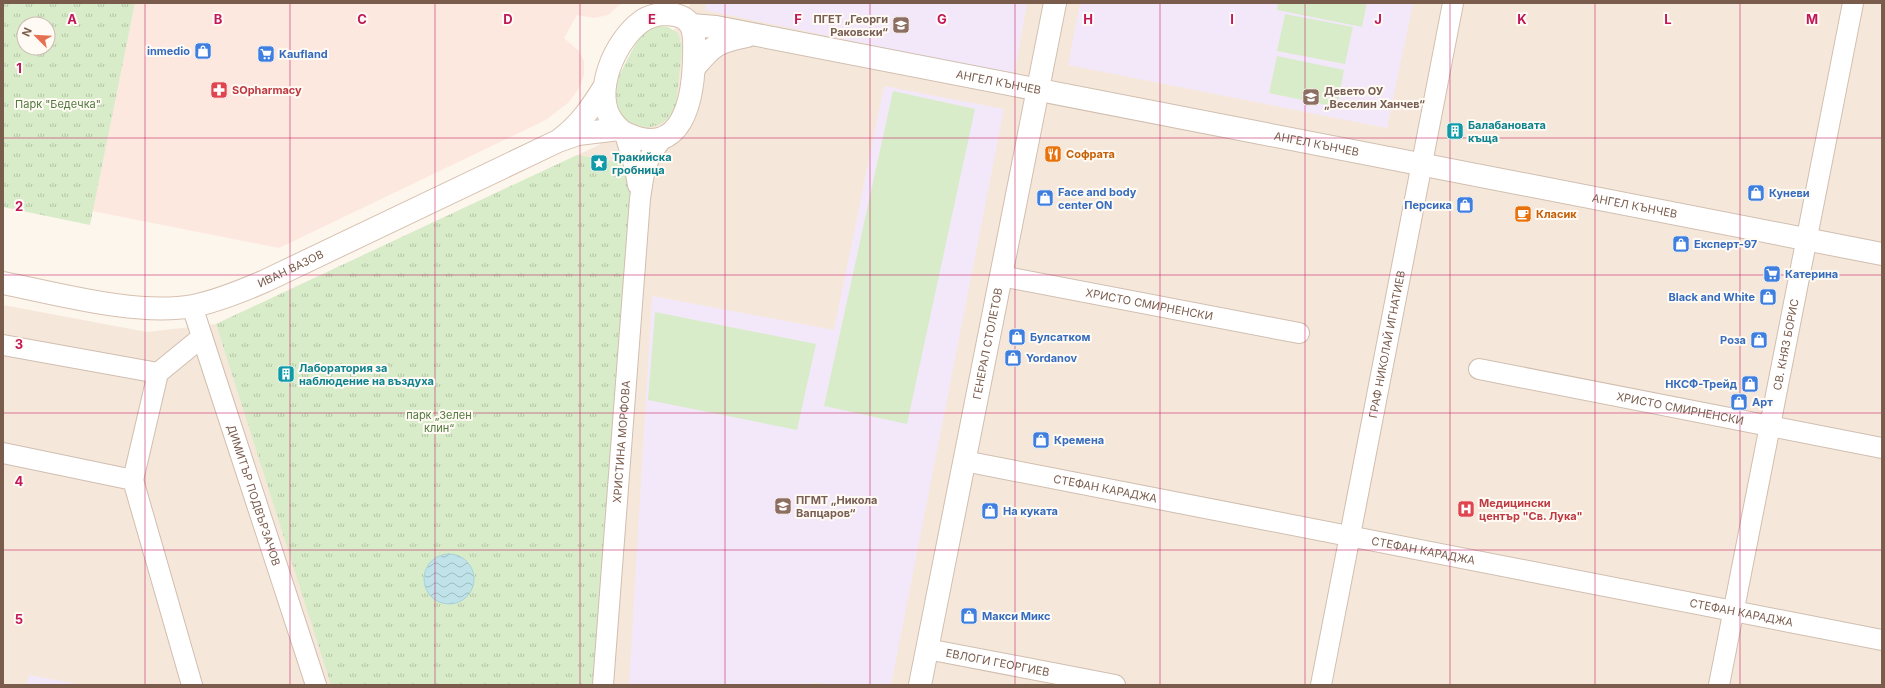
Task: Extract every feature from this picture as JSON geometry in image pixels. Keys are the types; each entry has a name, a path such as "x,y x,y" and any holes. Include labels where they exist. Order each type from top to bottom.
{"street":[{"name":"ГЕНЕРАЛ СТОЛЕТОВ","path":"920,685 1055,3"},
{"name":"ГРАФ НИКОЛАЙ ИГНАТИЕВ","path":"1321,685 1453,3"},
{"name":"СВ. КНЯЗ БОРИС","path":"1719,685 1853,3"},
{"path":"655,10 669,14 688,16 694,43 694,68 686,111 680,123 662,140 640,140 622,131 609,116 604,103 603,89 610,68 624,40 633,29 655,10"},
{"name":"АНГЕЛ КЪНЧЕВ","path":"688,16 716,27 751,35 1882,254"},
{"name":"АНГЕЛ КЪНЧЕВ","path":"694,68 715,45 724,41 751,35"},
{"name":"ИВАН ВАЗОВ","path":"558,141 574,128 587,114 603,89"},
{"name":"ИВАН ВАЗОВ","path":"3,283 109,304 152,308 192,306 230,296 265,281 558,141 578,134 622,131"},
{"name":"ХРИСТИНА МОРФОВА","path":"622,131 635,168 640,199"},
{"name":"ХРИСТИНА МОРФОВА","path":"604,685 640,199 644,168 650,154 662,140"},
{"name":"ХРИСТО СМИРНЕНСКИ","path":"1001,276 1298,332"},
{"name":"ДИМИТЪР ПОДВЪРЗАЧОВ","path":"192,306 316,685"},
{"path":"192,685 133,480 158,373 202,338"},
{"path":"3,345 158,373"},
{"name":"ХРИСТО СМИРНЕНСКИ","path":"1479,369 1882,448"},
{"path":"3,453 133,480"},
{"name":"СТЕФАН КАРАДЖА","path":"964,460 1882,640"},
{"name":"ЕВЛОГИ ГЕОРГИЕВ","path":"927,648 1115,685"}],"shaded area":[{"path":"135,3 622,3 608,15 594,18 577,15 564,38 579,51 584,61 584,75 579,88 569,102 546,120 279,248 92,211"},
{"path":"691,3 1882,3 1882,685 3,685 3,305 147,332 216,324 599,145"},
{"name":"ПГЕТ „Георги Раковски“","path":"706,3 1027,3 1014,75 705,10"},
{"name":"Девето ОУ „Веселин Ханчев“","path":"1080,3 1413,3 1387,128 1068,65"},
{"name":"ПГМТ „Никола Вапцаров“","path":"884,86 1004,109 891,685 830,685 814,682 813,685 629,685 652,296 834,330"},
{"path":"29,675 82,685 27,685"}],"green space":[{"name":"Парк \"Бедечка\"","path":"3,3 135,3 90,225 3,207"},
{"path":"1278,3 1367,3 1362,27 1277,10"},
{"path":"1285,14 1353,27 1345,64 1277,51"},
{"path":"657,26 668,27 678,33 682,47 676,107 671,116 663,122 645,128 636,127 627,123 619,116 613,105 614,89 638,40 647,29"},
{"path":"1277,56 1344,70 1337,107 1269,93"},
{"path":"893,91 975,109 907,424 824,406"},
{"name":"парк „Зелен клин“","path":"577,155 634,165 606,685 331,685 216,324"},
{"path":"655,312 816,344 797,430 648,400"}],"water":[{"path":"444,554 454,554 467,561 474,574 474,584 467,597 454,604 444,604 435,600 428,593 424,584 424,574 428,565 435,558"}],"place":[{"name":"ПГЕТ „Георги Раковски“","path":"901,25"},
{"name":"inmedio","path":"203,51"},
{"name":"Kaufland","path":"266,54"},
{"name":"SOpharmacy","path":"219,90"},
{"name":"Девето ОУ „Веселин Ханчев“","path":"1311,97"},
{"name":"Балабановата къща","path":"1455,131"},
{"name":"Софрата","path":"1053,154"},
{"name":"Тракийска гробница","path":"599,163"},
{"name":"Куневи","path":"1756,193"},
{"name":"Face and body center ON","path":"1045,198"},
{"name":"Персика","path":"1465,205"},
{"name":"Класик","path":"1523,214"},
{"name":"Експерт-97","path":"1681,244"},
{"name":"Катерина","path":"1772,274"},
{"name":"Black and White","path":"1768,297"},
{"name":"Булсатком","path":"1017,337"},
{"name":"Роза","path":"1759,340"},
{"name":"Yordanov","path":"1013,358"},
{"name":"Лаборатория за наблюдение на въздуха","path":"286,374"},
{"name":"НКСФ-Трейд","path":"1750,384"},
{"name":"Арт","path":"1739,402"},
{"name":"Кремена","path":"1041,440"},
{"name":"ПГМТ „Никола Вапцаров“","path":"783,506"},
{"name":"Медицински център \"Св. Лука\"","path":"1466,509"},
{"name":"На куката","path":"990,511"},
{"name":"Макси Микс","path":"969,616"}]}
